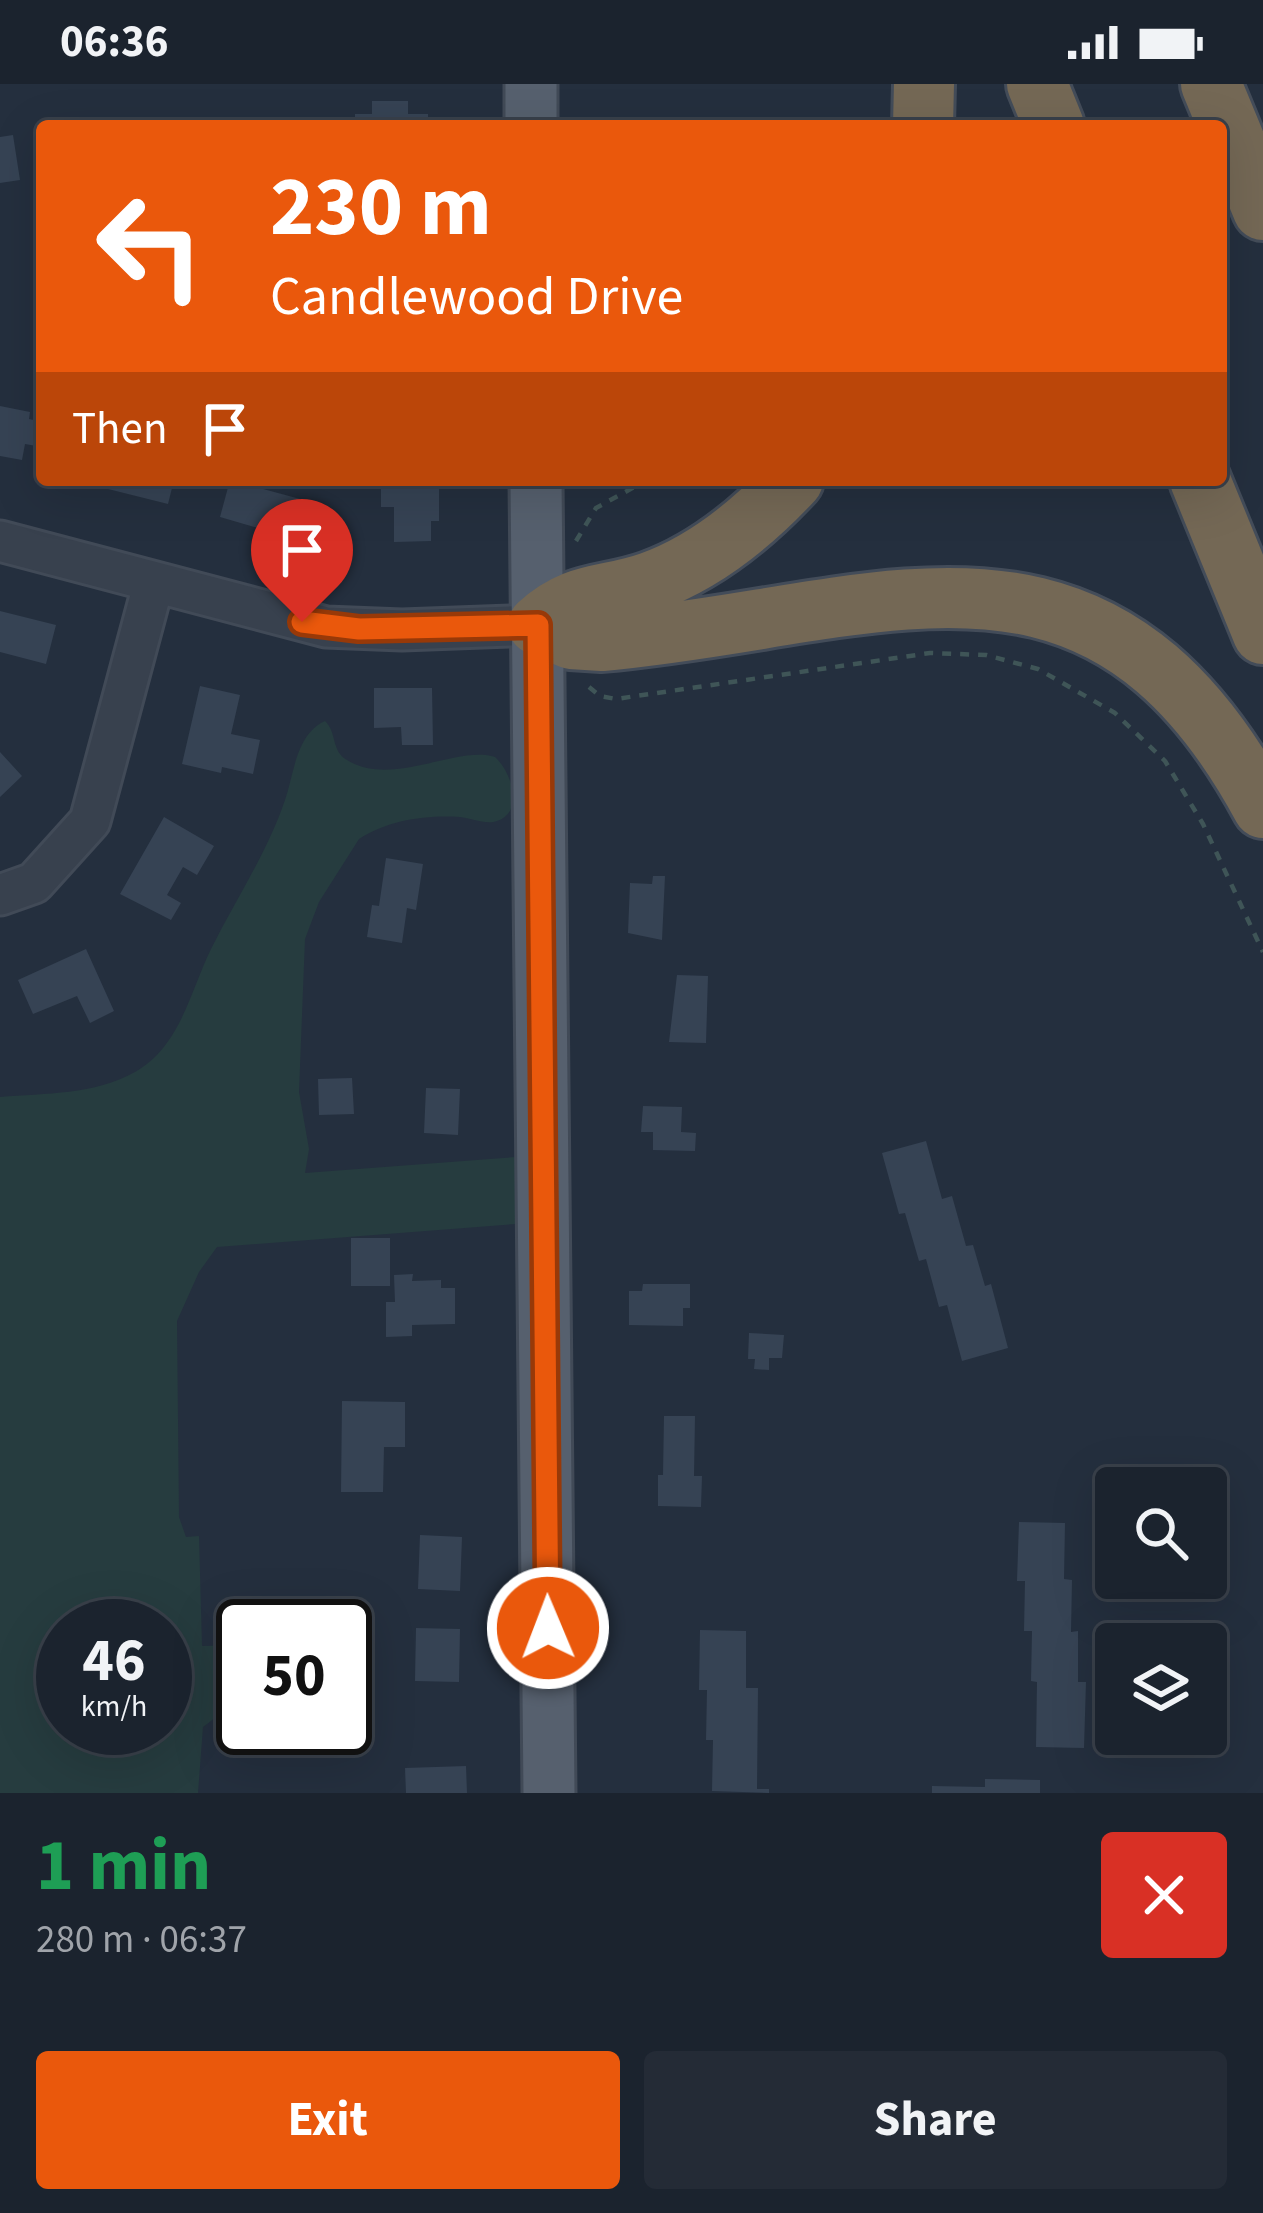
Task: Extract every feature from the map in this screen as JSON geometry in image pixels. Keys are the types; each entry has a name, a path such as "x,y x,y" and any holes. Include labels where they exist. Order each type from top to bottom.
{"highway":[{"path":"923,120 924,84"},
{"path":"1036,84 1051,120"},
{"path":"1211,84 1226,120"},
{"path":"1227,123 1263,210"},
{"path":"787,486 734,535 689,564 644,585 564,603 538,625 571,639 602,641 905,599 960,597 1028,605 1098,630 1162,671 1209,721 1263,808"},
{"path":"1202,486 1263,634"}],"main road":[{"path":"531,84 531,120"},
{"path":"536,486 549,1793"}],"street":[{"path":"0,541 342,628 538,625"},
{"path":"0,895 34,884 90,821 154,582"}],"path":[{"path":"575,544 596,508 635,486"},
{"path":"582,674 594,693 616,700 930,653 986,655 1038,669 1115,713 1165,761 1203,824 1263,952"}],"green space":[{"path":"325,721 342,756 384,770 462,756 495,757 510,780 513,800 506,816 493,822 460,817 408,820 359,839 319,902 305,939 299,1092 309,1149 305,1173 516,1157 516,1224 217,1247 199,1272 177,1321 179,1517 186,1537 199,1536 202,1646 216,1646 216,1716 203,1727 198,1793 0,1793 0,1097 103,1085 135,1072 163,1048 269,839 308,735"}],"building":[{"path":"372,101 408,101 408,114 428,114 428,120 355,120 355,114 372,114"},
{"path":"13,135 20,180 0,183 0,137"},
{"path":"0,406 30,412 29,419 36,421 36,446 25,444 22,460 0,456"},
{"path":"96,486 172,486 168,504"},
{"path":"228,486 252,486 300,499 289,537 220,517"},
{"path":"381,488 439,488 439,521 431,521 431,541 394,542 394,507 381,507"},
{"path":"0,611 56,625 46,664 0,652"},
{"path":"200,686 240,695 231,734 260,740 253,774 182,764"},
{"path":"374,688 432,688 433,745 402,745 401,727 374,728"},
{"path":"0,752 22,776 0,797"},
{"path":"164,817 214,846 197,875 183,867 167,895 181,903 171,920 120,894"},
{"path":"386,858 423,864 416,910 407,908 402,943 367,937 372,905 379,906"},
{"path":"653,876 665,876 662,940 628,933 630,883 652,884"},
{"path":"86,949 114,1011 90,1023 77,996 33,1014 18,980"},
{"path":"677,975 708,976 706,1043 669,1042"},
{"path":"352,1078 354,1114 319,1115 318,1079"},
{"path":"426,1088 460,1089 458,1135 424,1133"},
{"path":"643,1106 682,1107 681,1132 696,1133 695,1151 653,1150 653,1132 641,1132"},
{"path":"926,1141 942,1199 952,1196 966,1246 973,1245 985,1286 991,1284 1008,1348 962,1361 947,1305 939,1307 926,1259 919,1261 905,1213 899,1214 882,1153"},
{"path":"351,1238 390,1238 390,1286 351,1286"},
{"path":"413,1274 412,1281 441,1280 441,1288 455,1288 455,1324 412,1325 412,1336 386,1337 386,1302 395,1302 394,1275"},
{"path":"643,1284 690,1284 690,1308 683,1308 683,1326 629,1325 629,1291 642,1291"},
{"path":"749,1333 784,1335 782,1358 769,1358 769,1370 754,1369 755,1359 748,1359"},
{"path":"342,1401 405,1402 405,1447 384,1447 383,1492 341,1492"},
{"path":"664,1416 695,1416 694,1476 702,1476 701,1507 658,1506"},
{"path":"1019,1522 1065,1523 1064,1579 1072,1580 1071,1632 1078,1631 1078,1682 1086,1682 1084,1748 1036,1747 1032,1631 1024,1631 1025,1581 1017,1581"},
{"path":"420,1535 462,1537 460,1591 418,1589"},
{"path":"416,1628 460,1629 459,1682 415,1681"},
{"path":"700,1630 746,1631 746,1688 758,1688 757,1789 769,1789 769,1793 712,1791 707,1690 699,1690"},
{"path":"466,1766 467,1793 406,1793 405,1768"},
{"path":"985,1779 1040,1780 1040,1793 932,1793 932,1786 985,1787"}],"route":[{"path":"302,622 402,630 538,625 548,1628"}]}
